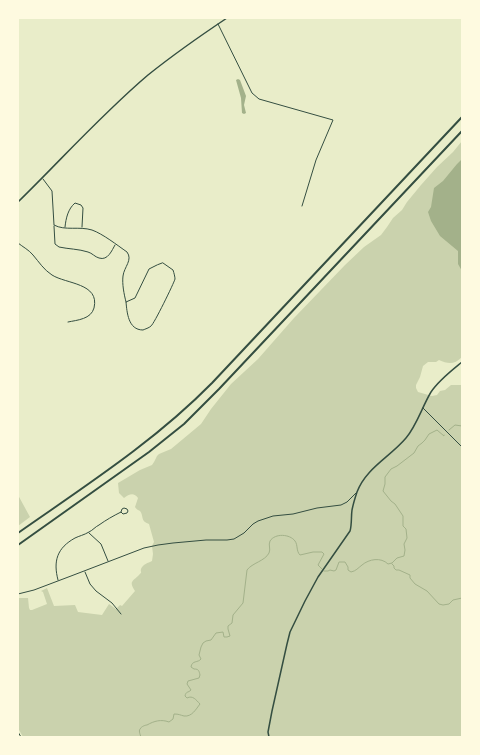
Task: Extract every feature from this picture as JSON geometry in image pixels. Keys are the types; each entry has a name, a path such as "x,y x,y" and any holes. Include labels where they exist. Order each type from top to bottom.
{"highway":[{"path":"18,533 140,447 192,403 462,117"},
{"path":"18,545 145,455 193,415 462,131"}],"street":[{"path":"18,202 130,91 165,62 226,18"},
{"path":"218,24 254,96 259,99 333,120 316,160 302,206"},
{"path":"42,179 52,191 55,244 58,247 88,252 102,258 110,254 115,245"},
{"path":"64,228 68,213 75,203 81,205 83,208 82,228"},
{"path":"54,226 58,228 82,228 92,230 127,252 130,258 123,275 126,302 128,317 132,326 138,330 145,330 152,326 175,279 173,270 163,264 149,269 135,298 126,302"},
{"path":"18,243 28,250 46,271 53,276 92,292 94,299 92,313 87,317 68,322"},
{"path":"18,594 34,590 144,548 206,540 234,539 244,533 253,524 264,518 341,505 347,502 357,492 375,466 388,456 408,436 432,391 440,380 462,362"},
{"path":"423,408 462,447"},
{"path":"269,737 268,732 272,711 286,644 290,632 314,584 350,532 352,508 357,492"},
{"path":"58,581 55,563 62,548 76,538 121,512"},
{"path":"88,532 100,544 109,561"},
{"path":"84,571 90,584 121,614"},
{"path":"18,732 21,737"}],"shaded area":[{"path":"236,80 240,80 246,96 244,105 246,113 244,114 242,113 241,98"},
{"path":"462,141 462,357 454,363 439,360 436,362 428,362 423,366 416,388 418,392 432,396 437,395 440,391 445,390 451,385 462,385 462,737 23,737 18,728 18,598 28,598 29,608 32,610 47,604 43,592 41,591 47,588 54,606 75,605 78,612 102,615 109,604 116,609 120,605 122,606 135,591 132,582 141,573 143,566 152,561 152,546 154,542 149,524 143,520 140,511 135,507 138,498 131,494 124,498 119,493 118,483 152,465 159,454 171,449 201,424 231,384 258,359 294,318 345,265 364,247 381,235 393,218 402,210 421,185"},
{"path":"462,159 462,271 458,264 458,251 440,236 431,221 428,212 431,207 434,188 443,181"},
{"path":"18,495 30,517 18,526"}],"waterway":[{"path":"449,430 455,425 462,426"},
{"path":"392,563 397,558 404,556 404,544 407,538 406,529 403,526 403,516 395,504 383,491 385,477 391,469 414,453 429,434 437,430 444,435"},
{"path":"141,737 139,731 142,727 152,722 169,722 173,719 174,714 187,716 194,712 200,704 193,698 187,698 185,696 191,690 187,684 188,681 199,678 200,675 198,670 191,667 194,662 201,659 199,655 203,643 211,640 216,633 223,632 224,637 230,636 228,626 232,623 233,615 243,603 247,570 267,556 270,552 269,542 272,538 282,535 290,537 295,541 300,555 313,552 322,552 324,554 318,565 322,569"},
{"path":"324,571 336,570 339,562 345,562 348,570 351,572 371,560 382,560 388,564 392,563"},
{"path":"392,564 396,570 410,575 410,578 415,584 427,591 439,604 449,604 453,600 462,598"}]}
